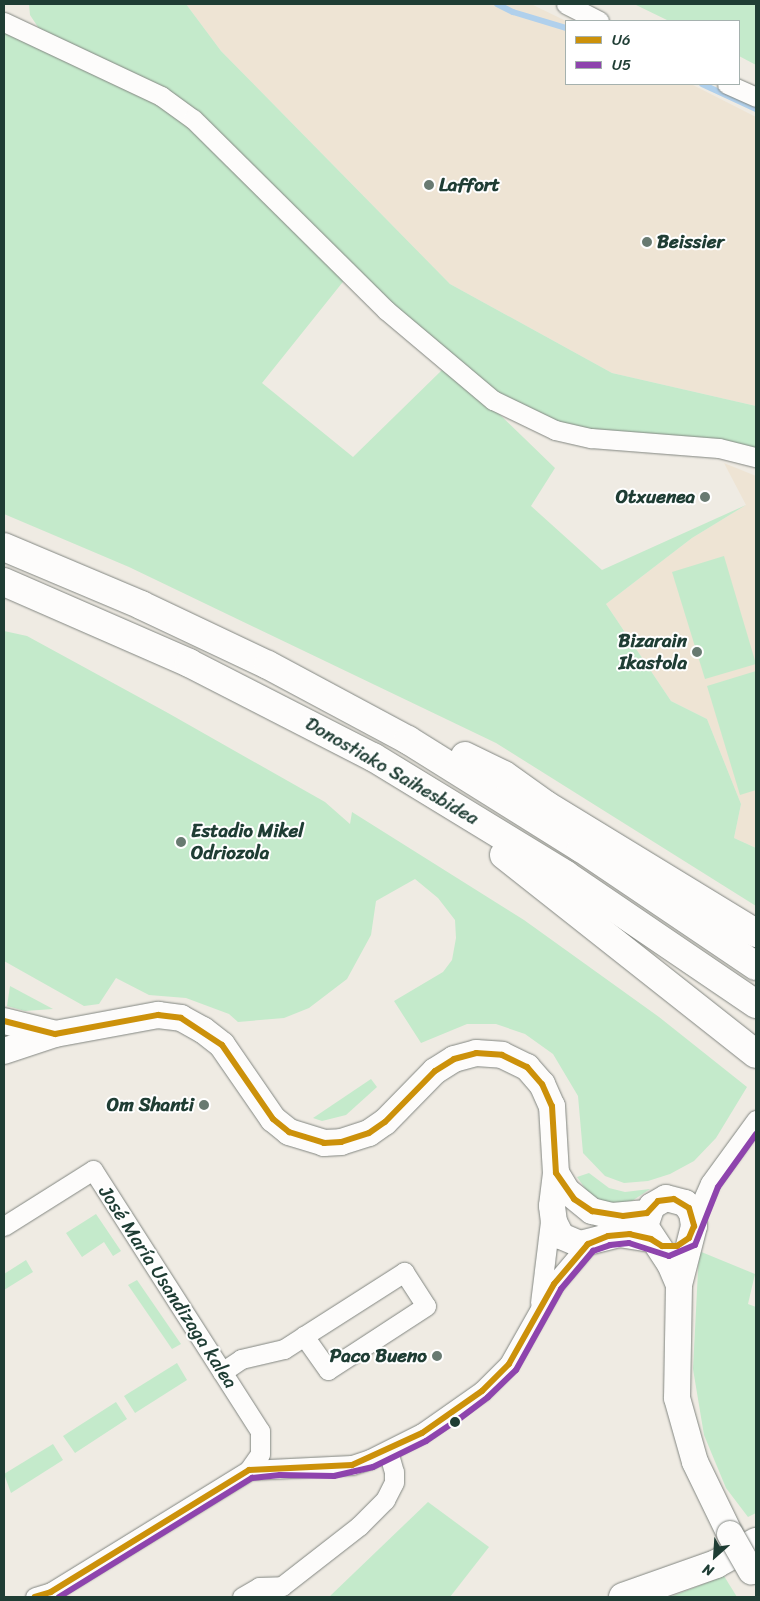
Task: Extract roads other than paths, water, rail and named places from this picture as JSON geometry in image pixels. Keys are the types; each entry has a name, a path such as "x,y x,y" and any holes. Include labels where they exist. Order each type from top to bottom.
{"highway":[{"name":"Donostiako Saihesbidea","path":"4,547 141,605 250,657 408,740 581,848 756,966"},
{"name":"Donostiako Saihesbidea","path":"4,582 127,634 252,693 373,757 460,808 566,875 756,1004"},
{"path":"408,740 457,753 504,775 546,805 756,933"},
{"path":"460,808 489,842 756,1054"},
{"path":"622,1597 716,1564 756,1542"}],"street":[{"path":"566,4 597,20"},
{"path":"4,22 161,96 193,119 386,310 493,400 555,430 591,438 719,448 756,457"},
{"path":"729,85 756,96"},
{"path":"4,1051 55,1034 158,1015 181,1018 203,1030 222,1045 273,1119 289,1132 324,1142 341,1142 368,1133 385,1122 435,1070 454,1059 476,1053 502,1055 527,1067 542,1084 552,1106 556,1173 538,1314"},
{"path":"4,1021 55,1034"},
{"path":"552,1206 554,1222 561,1236 574,1243 588,1244 619,1234 677,1246 691,1228 719,1169 755,1122"},
{"path":"249,1470 352,1465 388,1451 454,1412 497,1378 520,1348 564,1270 606,1226 635,1214 658,1201 674,1199 697,1187 719,1169"},
{"name":"José María Usandizaga kalea","path":"4,1226 93,1170 260,1431 279,1454 314,1466"},
{"path":"556,1173 567,1191 582,1205 602,1214 635,1214"},
{"path":"674,1199 685,1203 691,1228 679,1284 677,1398 695,1462 730,1534 754,1576"},
{"path":"635,1214 645,1226 679,1284"},
{"path":"222,1372 241,1359 284,1350 304,1336 404,1272 426,1306 328,1370 304,1336"},
{"path":"35,1597 51,1592 249,1470 260,1454 260,1431"},
{"path":"242,1597 259,1587 282,1592 339,1544 385,1500 394,1482 394,1472 388,1451"}],"waterway":[{"path":"497,4 513,12 565,28"},
{"path":"704,85 756,109"}],"place":[{"name":"Laffort","path":"429,185"},
{"name":"Beissier","path":"647,242"},
{"name":"Otxuenea","path":"705,497"},
{"name":"Bizarain Ikastola","path":"697,652"},
{"name":"Estadio Mikel Odriozola","path":"181,842"},
{"name":"Om Shanti","path":"204,1105"},
{"name":"Paco Bueno","path":"437,1356"}]}
